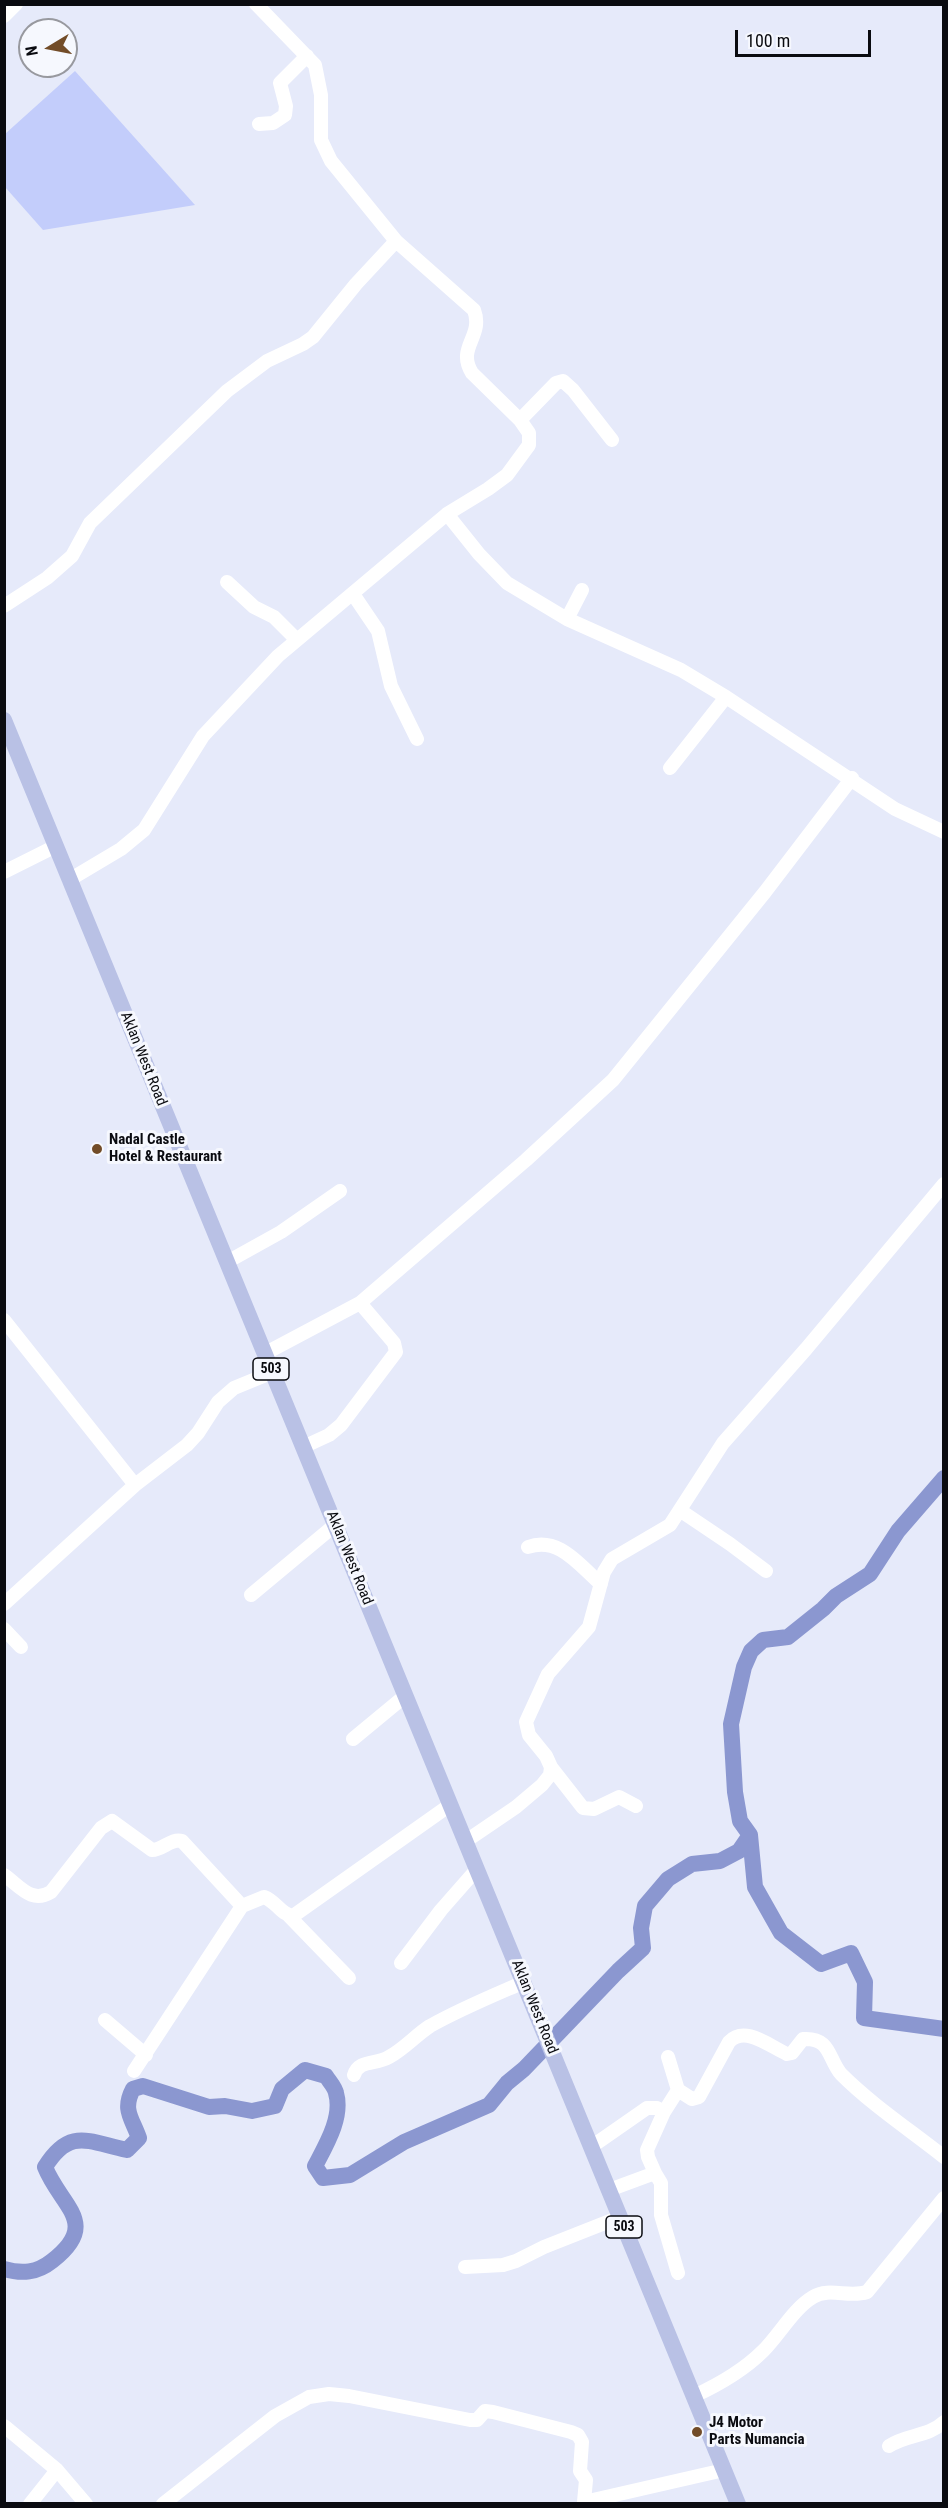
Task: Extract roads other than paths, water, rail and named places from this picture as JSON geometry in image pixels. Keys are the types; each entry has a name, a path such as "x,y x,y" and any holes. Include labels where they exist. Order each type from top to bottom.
{"main road":[{"name":"Aklan West Road","path":"4,720 694,2396"},
{"name":"503","path":"694,2396 738,2504"}],"street":[{"path":"4,16 16,4"},
{"path":"69,880 121,849 144,830 203,736 278,656 447,514 507,475 529,445 529,434 520,420 472,373 467,364 465,352 477,328 478,320 474,310 396,242 325,151 321,140 321,94 315,64 256,4"},
{"path":"259,124 273,123 285,115 286,106 280,83 307,56"},
{"path":"4,606 48,578 72,556 90,523 227,391 267,361 314,337 356,284 396,242"},
{"path":"520,420 556,382 563,381 573,390 612,440"},
{"path":"447,514 479,554 507,583 567,618 681,670 726,697 802,749 852,778 895,809 944,832"},
{"path":"227,582 254,607 274,617 297,640"},
{"path":"567,618 582,590"},
{"path":"353,594 378,631 391,686 417,739"},
{"path":"670,768 726,697"},
{"path":"264,1354 360,1303 518,1167 613,1080 765,892 852,778"},
{"path":"4,872 56,846"},
{"path":"636,1806 620,1797 594,1809 582,1808 529,1735 526,1722 548,1674 589,1627 601,1584 612,1559 670,1525 723,1443 806,1349 944,1184"},
{"path":"227,1262 281,1232 340,1191"},
{"path":"303,1447 329,1435 341,1425 396,1352 394,1343 360,1303"},
{"path":"4,1320 135,1485"},
{"path":"4,1604 135,1485 187,1445 198,1433 218,1402 234,1388 273,1372"},
{"path":"681,1511 766,1571"},
{"path":"251,1595 335,1525"},
{"path":"528,1547 540,1543 561,1549 601,1584"},
{"path":"4,1629 21,1647"},
{"path":"353,1739 405,1696"},
{"path":"466,1841 516,1807 542,1785 550,1775 551,1767"},
{"path":"289,1916 312,1905 450,1805"},
{"path":"4,1875 31,1896 43,1897 51,1892 100,1828 112,1821 152,1850 158,1850 174,1841 182,1841 242,1906"},
{"path":"400,1963 441,1910 477,1869"},
{"path":"134,2071 242,1906 264,1897 271,1899 349,1978"},
{"path":"354,2075 356,2069 362,2064 388,2058 445,2018 524,1982"},
{"path":"105,2020 146,2055"},
{"path":"668,2057 678,2090 692,2099 699,2097 729,2042 736,2035 745,2034 786,2055 792,2053 803,2039 811,2039 825,2045 839,2072 944,2157"},
{"path":"678,2090 664,2112 647,2150 648,2157 661,2183 661,2215 678,2273"},
{"path":"591,2147 647,2108 657,2108 664,2112"},
{"path":"609,2190 656,2173"},
{"path":"694,2396 722,2384 744,2367 763,2351 813,2297 824,2292 858,2295 867,2292 944,2198"},
{"path":"465,2267 503,2265 516,2261 544,2247 620,2217"},
{"path":"163,2504 275,2416 309,2397 329,2394 359,2397 409,2410 470,2420 477,2420 485,2411 494,2412 572,2432 578,2435 582,2442 580,2471 586,2480 584,2502 724,2470"},
{"path":"889,2446 901,2438 929,2432 944,2422"},
{"path":"4,2426 57,2470 86,2504"},
{"path":"30,2504 57,2470"}],"waterway":[{"path":"944,1478 898,1531 870,1574 836,1596 788,1637 763,1640 751,1651 744,1667 731,1724 735,1792 740,1821 750,1835 755,1887 781,1933 821,1964 851,1953 865,1982 864,2018 944,2029"},
{"path":"4,2269 17,2272 35,2270 52,2261 66,2248 74,2236 76,2225 73,2215 45,2167 54,2154 72,2142 91,2141 127,2150 139,2138 128,2108 133,2089 143,2086 209,2107 225,2106 252,2111 275,2106 282,2089 305,2070 326,2076 336,2093 338,2102 332,2131 315,2166 323,2178 350,2175 404,2142 489,2105 507,2083 524,2069 643,1948 641,1928 645,1906 668,1879 692,1864 720,1861 739,1851 750,1835"}],"place":[{"name":"Nadal Castle Hotel & Restaurant","path":"97,1149"},
{"name":"J4 Motor Parts Numancia","path":"697,2432"}]}
